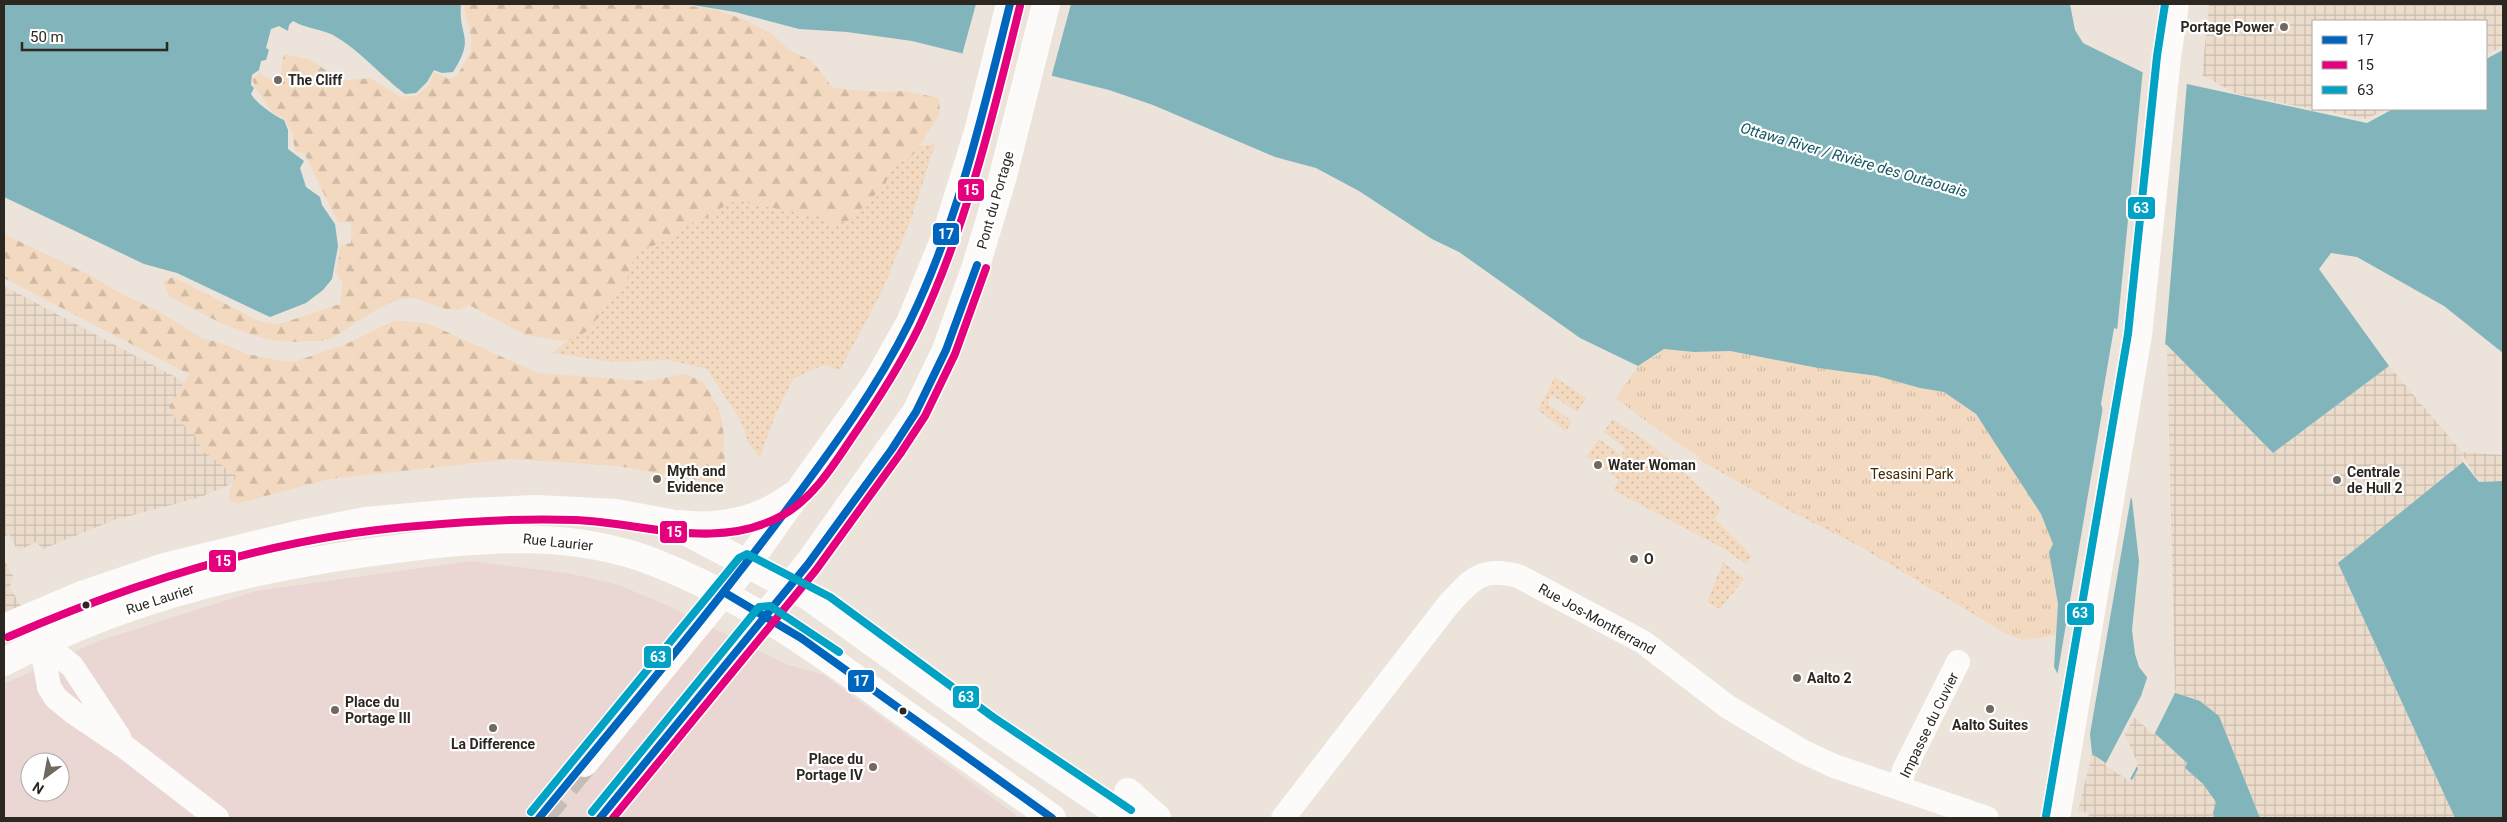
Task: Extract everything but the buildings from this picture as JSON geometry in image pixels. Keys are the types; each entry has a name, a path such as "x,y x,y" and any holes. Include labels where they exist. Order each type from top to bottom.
{"main road":[{"path":"584,763 747,564 774,515 803,488 849,425 876,383 910,323 946,235 978,132 1010,4"},
{"name":"Pont du Portage","path":"621,792 815,555 892,449 916,412 946,350 976,266 1046,4"},
{"path":"2056,818 2138,335 2167,60 2175,4"},
{"name":"Rue Laurier","path":"15,623 125,579 164,567 296,535 365,521 469,512 536,509 616,513 670,523 824,605 988,725 1127,805 1157,818"},
{"path":"670,523 716,526 774,515"},
{"name":"Rue Laurier","path":"4,662 41,642 173,592 347,554 461,540 520,538 592,545 645,559 724,593 765,616 824,654 1052,818"},
{"path":"15,623 41,642"}],"street":[{"name":"Rue Jos-Montferrand","path":"1283,818 1448,605 1471,580 1490,572 1504,572 1518,576 1642,642 1728,707 1802,751 1834,766 1987,818"},
{"path":"41,642 49,687 56,698 73,712 125,747 216,818"},
{"name":"Impasse du Cuvier","path":"1899,788 1904,770 1958,662"}],"shaded area":[{"path":"2209,4 2503,4 2503,46 2487,54 2487,20 2312,20 2312,109 2237,94 2202,75"},
{"path":"2319,110 2384,110 2367,119"},
{"path":"4,286 196,388 244,478 201,497 114,520 43,549 36,542 18,551 9,534 4,537"},
{"path":"2167,345 2273,453 2389,366 2462,452 2503,455 2503,483 2501,481 2479,482 2462,454 2463,462 2338,563 2455,818 2260,818 2219,716 2200,701 2175,693"},
{"path":"4,560 13,576 10,587 27,618 4,628"},
{"path":"471,561 567,573 616,584 660,602 788,665 822,674 1020,818 4,818 4,684 98,641 256,591"},
{"path":"2133,713 2187,763 2185,768 2203,784 2216,802 2213,813 2214,818 2088,818 2089,813 2078,811 2092,754 2122,734"}],"green space":[{"path":"463,4 678,4 716,10 743,19 772,34 789,50 812,61 833,88 879,92 905,91 939,98 940,114 914,154 892,169 885,184 851,220 833,224 817,214 808,215 739,201 729,203 706,218 689,224 666,241 640,250 634,257 630,274 621,288 587,331 571,340 562,341 526,335 469,305 453,310 407,298 380,308 330,338 319,341 277,341 228,326 169,296 163,281 173,277 261,322 280,324 340,304 343,283 336,272 341,245 351,243 351,223 338,222 304,153 295,151 292,132 285,119 273,113 254,86 253,79 259,73 271,80 280,76 284,54 311,60 341,81 370,78 401,97 416,96 429,85 434,72 449,79 457,76 471,51 471,36"},
{"path":"935,144 912,216 883,289 840,370 823,365 793,379 776,413 760,457 749,444 741,421 707,369 668,360 613,362 553,353 597,315 638,243 729,196 902,148"},
{"path":"4,234 94,277 116,291 163,314 203,339 218,342 248,354 271,359 293,362 344,345 394,321 427,323 538,373 645,381 685,374 703,382 718,407 723,425 725,470 713,483 618,466 511,459 329,479 239,503 230,502 229,493 236,476 203,451 194,434 173,416 169,407 189,374 4,278"},
{"name":"Tesasini Park","path":"1664,349 1694,352 1730,351 1818,368 1877,376 1920,388 1944,392 1976,414 2041,514 2053,544 2052,575 2058,604 2056,635 2026,639 2009,635 1952,596 1687,449 1616,398 1638,366"},
{"path":"1555,377 1586,398 1577,412 1552,395 1548,404 1572,421 1566,431 1538,410"},
{"path":"1612,419 1643,439 1670,460 1721,509 1715,519 1752,556 1746,564 1721,547 1613,490 1619,480 1587,456 1599,439 1621,455 1625,448 1604,432"},
{"path":"1703,453 2012,626 2007,634 1859,546 1788,510 1698,459"},
{"path":"1723,562 1744,579 1720,609 1707,602"}],"water":[{"path":"4,4 461,4 465,44 464,51 453,72 442,73 434,70 427,82 416,93 405,94 353,48 333,35 293,21 289,25 288,31 279,26 271,29 266,48 269,50 266,60 261,61 259,70 252,75 251,85 254,88 251,94 266,109 284,120 288,130 288,149 304,161 300,168 306,187 320,197 322,205 335,224 338,246 332,279 323,290 306,303 270,317 177,273 144,264 4,197"},
{"name":"Ottawa River / Rivière des Outaouais","path":"686,4 2070,4 2075,30 2083,43 2142,72 2187,84 2367,123 2391,110 2487,110 2487,58 2503,50 2503,353 2444,306 2357,257 2331,253 2319,269 2389,366 2273,453 2167,345 2114,328 2101,404 2132,500 2139,561 2132,630 2135,654 2139,667 2154,686 2200,701 2219,716 2260,818 2214,818 2213,813 2216,802 2203,784 2185,768 2187,763 2133,713 2122,734 2138,769 2132,780 2092,754 2090,734 2054,667 2058,604 2049,552 2053,544 2041,514 1976,414 1944,392 1920,388 1877,376 1818,368 1730,351 1694,352 1664,349 1638,366 1580,338 1459,252 1432,239 1359,191 1316,168 1275,157 1153,105 1109,90 912,41 847,32 799,29 735,12"},
{"path":"2463,462 2479,482 2502,481 2503,483 2503,818 2455,818 2338,563"}],"pier":[{"path":"976,4 1071,4 1051,78 962,55"},
{"path":"2143,69 2187,82 2165,346 2117,331"},
{"path":"2106,389 2104,404 2132,491 2090,734 2087,733 2057,677"},
{"path":"2148,675 2156,684 2176,691 2154,735 2134,717 2125,734 2138,764 2129,781 2105,765 2141,696"}],"tunnel":[{"path":"539,818 584,763"},
{"path":"600,818 621,792"}],"transit line":[{"name":"17","path":"539,818 761,544 839,438 869,394 897,347 926,285 955,207 968,167 1010,4"},
{"name":"63","path":"2046,816 2128,334 2157,56 2165,4"},
{"name":"15","path":"8,637 157,580 260,551 312,540 417,526 476,521 555,519 601,522 707,534 733,532 758,526 783,515 804,500 829,470 887,384 919,327 936,288 965,209 989,129 1020,6"},
{"name":"17","path":"600,818 808,564 892,449 916,412 946,350 977,265"},
{"name":"15","path":"613,818 816,570 900,454 925,416 955,354 986,268"},
{"name":"63","path":"531,812 739,558 747,554 830,597 993,717 1131,810"},
{"name":"17","path":"727,594 801,638 1052,818"},
{"name":"63","path":"592,812 759,607 770,606 839,652"}],"place":[{"name":"Portage Power","path":"2284,27"},
{"name":"The Cliff","path":"278,80"},
{"name":"Water Woman","path":"1598,465"},
{"name":"Myth and Evidence","path":"657,479"},
{"name":"Centrale de Hull 2","path":"2337,480"},
{"name":"O","path":"1634,559"},
{"name":"Aalto 2","path":"1797,678"},
{"name":"Aalto Suites","path":"1990,709"},
{"name":"Place du Portage III","path":"335,710"},
{"name":"La Difference","path":"493,728"},
{"name":"Place du Portage IV","path":"873,767"}]}
